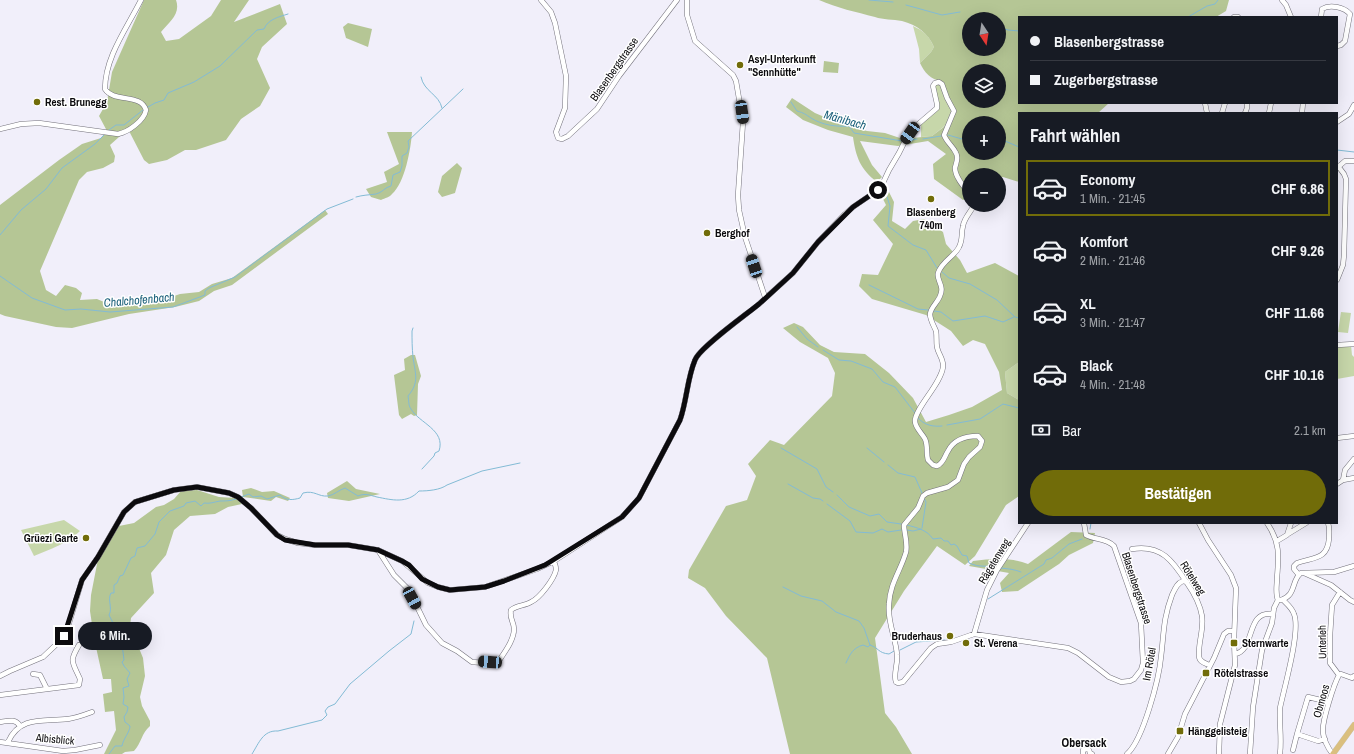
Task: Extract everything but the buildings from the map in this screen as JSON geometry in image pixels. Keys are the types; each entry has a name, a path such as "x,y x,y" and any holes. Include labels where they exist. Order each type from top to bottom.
{"main road":[{"path":"1333,754 1354,725"}],"street":[{"path":"0,129 21,124 39,123 118,134 126,131 139,122 146,114 145,106 132,100 108,94 105,90 106,74 112,54 141,0"},
{"name":"Blasenbergstrasse","path":"541,0 551,12 555,23 566,76 565,108 556,132 558,138 562,139 568,136 597,109 619,76 677,0"},
{"path":"687,0 687,15 695,41 733,75 736,81 743,122 738,195 739,210 745,237 765,297"},
{"path":"1282,0 1285,3 1291,16"},
{"path":"1321,16 1322,8 1327,6 1346,9 1350,14 1345,41 1338,46"},
{"path":"0,676 43,657 61,640 67,630 82,580 98,557 124,512 135,502 174,490 197,487 229,493 240,498 262,518 277,535 285,540 315,545 348,545 378,550 402,561 428,583 450,590 485,587 537,569 554,561 622,517 639,498 680,420 695,358 710,343 759,304 765,297 772,294 793,273 818,242 849,210 878,190 908,136 916,126 936,108 937,104 933,86 935,82 942,84 954,111 944,135 946,142 958,157 955,169 956,174 962,184"},
{"path":"1338,121 1350,114 1354,105"},
{"path":"1338,166 1345,161 1354,161"},
{"path":"1338,168 1346,178 1343,265 1338,278"},
{"name":"Blasenbergstrasse","path":"970,212 962,226 959,248 947,259 939,272 938,277 942,291 940,297 932,308 930,317 936,333 937,347 943,366 942,371 918,412 915,421 925,439 928,460 936,466 943,462 947,451 960,438 978,436 982,441 980,447 968,457 958,480 948,487 927,493 923,496 918,508 904,525 906,551 894,580 889,602 889,618 897,654 896,682 903,682 925,654 937,644 951,642 974,634 1068,648 1078,653 1109,677 1121,682 1130,681 1138,675 1143,663 1140,623 1115,548 1110,542 1095,539 1086,535 1084,524"},
{"path":"1338,345 1354,344"},
{"path":"1338,438 1354,436"},
{"path":"1343,480 1345,470 1354,459"},
{"path":"1338,483 1343,480 1354,478"},
{"name":"Rägetenweg","path":"974,634 983,600 997,570 1027,524"},
{"path":"1200,524 1231,575 1234,582 1236,595 1234,631 1235,665 1220,724 1219,754"},
{"path":"1268,524 1274,533 1277,541 1279,559 1276,594 1280,600 1292,610 1296,619 1294,643 1280,708 1279,717 1282,743 1280,754"},
{"path":"1288,534 1291,524"},
{"path":"1277,541 1304,524"},
{"path":"1298,576 1294,569 1296,563 1320,556 1325,553 1330,529 1328,524"},
{"name":"Rötelweg","path":"1132,549 1139,548 1155,550 1164,554 1177,566 1198,601 1202,616 1199,656 1202,661 1209,666"},
{"path":"378,550 394,575 409,590 426,626 442,643 472,662 497,664 514,636 511,610 516,606 533,602 539,597 554,574 556,565 554,561"},
{"path":"1250,754 1253,707 1261,657 1274,608 1280,600 1292,592 1298,576 1304,572 1334,572 1354,566"},
{"path":"1304,572 1322,580 1354,602"},
{"name":"Im Rötel","path":"1127,754 1140,734 1155,684 1161,658 1166,613 1177,586 1183,580 1187,582"},
{"name":"Unterleh","path":"1339,675 1330,663 1330,636 1332,605 1340,592"},
{"path":"1235,654 1239,653 1244,648 1258,618 1264,614 1273,614"},
{"path":"1168,754 1178,736 1185,714 1224,634 1228,631 1234,631"},
{"path":"0,695 78,685 80,679 72,661 72,656 79,645"},
{"path":"33,674 40,675 47,689"},
{"path":"1339,675 1341,674 1352,678 1354,676"},
{"name":"Obmoos","path":"1333,754 1330,751 1325,739 1323,727 1339,675"},
{"path":"1293,750 1308,697 1330,702"},
{"name":"Albisblick","path":"20,726 34,721 70,719 92,712"},
{"path":"0,722 14,720 17,721 20,726 16,729 8,742"},
{"path":"1297,734 1318,741 1325,739"},
{"name":"Albisblick","path":"0,742 63,751 100,745"},
{"path":"1083,754 1083,750 1086,749 1089,750 1090,754"}],"green space":[{"path":"144,0 176,0 176,14 161,32 166,41 179,39 211,16 221,0 249,0 234,22 280,4 287,24 262,47 257,59 270,88 260,106 241,119 226,140 196,150 185,150 167,160 149,164 144,160 128,129 110,145 115,156 114,162 103,168 87,172 79,180 40,271 46,290 56,296 65,285 76,288 82,293 80,300 97,299 111,305 135,300 147,305 180,294 199,292 212,284 232,278 325,210 328,214 232,285 214,291 199,301 175,307 129,314 72,328 56,327 0,314 0,205 82,144 101,138 107,131 99,116 107,102 112,72"},
{"path":"819,0 1229,0 1226,11 1218,16 1018,16 1018,104 1108,104 1099,112 1018,112 1018,182 1006,178 1006,168 962,168 962,199 934,179 933,164 946,154 928,141 898,146 860,141 872,165 882,177 877,182 866,172 857,157 853,137 828,130 803,120 786,107 792,98 815,113 841,124 867,131 885,133 903,139 932,136 945,126 948,127 956,112 941,81 928,75 920,63 934,47 932,42 921,30 912,25 902,21 878,18 847,10"},
{"path":"348,23 372,29 368,47 346,38 343,27"},
{"path":"913,26 926,34 934,47 920,63 919,49"},
{"path":"824,61 839,63 838,73 823,72"},
{"path":"937,84 941,86 952,110 952,114 947,124 932,136 921,137 921,124 936,112 935,86"},
{"path":"387,132 412,132 409,156 404,174 397,189 389,197 381,200 371,197 366,189 387,182 384,172 399,164"},
{"path":"457,163 462,168 455,193 442,197 438,192 442,176"},
{"path":"889,192 894,202 892,221 905,229 913,221 924,219 943,232 946,244 960,260 967,273 995,263 1018,275 1018,363 1005,372 1007,393 1018,399 1018,497 1006,505 975,556 965,565 937,546 904,591 875,638 885,713 896,727 912,754 790,754 767,658 726,616 705,588 688,578 689,570 726,506 747,500 756,476 748,464 770,440 784,445 832,396 835,373 828,358 800,342 783,328 794,323 803,327 820,345 834,352 865,354 889,373 913,398 926,422 972,407 1002,390 999,372 985,344 973,340 963,346 951,331 926,315 872,299 859,286 862,274 878,275 893,244 873,220 886,205 882,197"},
{"path":"1341,312 1351,313 1348,333 1338,332"},
{"path":"1351,345 1352,355 1354,357 1354,376 1338,379 1338,346"},
{"path":"411,355 415,355 421,376 418,384 417,415 414,416 411,414 402,419 399,415 394,375 405,370 404,359"},
{"path":"1018,363 1018,399 1007,393 1005,372"},
{"path":"347,481 356,489 380,494 349,501 328,498 327,493"},
{"path":"251,488 262,492 274,491 290,498 288,501 276,497 271,501 243,497 242,490"},
{"path":"197,490 219,497 236,498 242,504 228,507 215,514 190,516 174,530 166,555 151,573 154,593 131,618 130,626 143,658 145,676 140,697 142,706 150,721 150,726 134,751 125,752 122,754 104,754 116,730 114,711 105,712 103,694 112,692 111,679 103,679 90,611 91,595 98,559 119,526 134,523 156,507 164,505 174,499 181,491"},
{"path":"64,520 80,531 64,543 34,556 21,530"},
{"path":"1071,532 1095,533 1093,543 1069,555 1059,564 1018,591 1002,592 1000,583 1009,573 969,566 973,561 994,559 1015,560 1028,564"}],"waterway":[{"path":"869,0 893,2"},
{"path":"1190,16 1207,6 1215,4 1218,0"},
{"path":"906,5 942,15 960,12"},
{"path":"148,107 164,100 168,93 194,82 220,66 257,30 264,29 271,21 288,14"},
{"path":"1006,29 1018,31"},
{"path":"421,77 425,86 438,99 442,108"},
{"path":"356,197 378,193 391,186 393,175 400,172 402,166 402,156 407,153 409,147 408,141 463,89"},
{"name":"Mänibach","path":"791,102 797,111 824,124 849,126 854,133 902,141"},
{"path":"109,130 116,125 124,125 143,110"},
{"path":"0,235 21,210 46,189 62,168 95,144 104,135"},
{"name":"Mänibach","path":"948,135 962,139"},
{"name":"Mänibach","path":"923,139 941,136"},
{"name":"Mänibach","path":"908,141 917,139"},
{"name":"Mänibach","path":"1006,141 1018,147"},
{"name":"Mänibach","path":"1338,150 1354,152"},
{"path":"887,197 890,206 888,226 913,245 926,250 937,268"},
{"name":"Chalchofenbach","path":"0,276 32,298 65,310 81,309 110,312 173,307 205,295 205,291 209,288 235,277 327,209 353,199"},
{"path":"942,272 949,278 970,284 997,300 1015,317 1018,318"},
{"path":"869,285 918,309 928,310"},
{"path":"934,311 941,312 953,321 985,316 1003,322 1014,317"},
{"path":"797,327 807,339 818,347"},
{"path":"413,328 412,350 416,377 412,391 408,396 409,404 415,414 435,432 439,438 440,444 439,451 435,453 422,469"},
{"path":"823,350 839,360 851,361 872,369 883,382 895,387 915,413"},
{"path":"947,425 980,419 1003,404 1018,408"},
{"path":"918,418 929,425 942,426"},
{"path":"781,448 817,469 826,487 833,492"},
{"path":"867,448 884,462"},
{"path":"241,497 249,494 253,497 261,496 267,499 280,495 292,500 300,498 303,493 307,492 328,496 345,488 358,496 367,495 399,500 409,498 419,491 441,488 482,471 520,463"},
{"path":"888,465 898,473 915,477 922,493"},
{"path":"788,484 813,498 823,501"},
{"path":"837,495 849,507 870,516 879,514 887,522 901,524"},
{"path":"922,528 926,502 924,498"},
{"path":"109,754 115,746 122,746 130,726 125,722 124,717 128,707 123,704 123,688 129,686 127,679 130,673 122,662 124,660 122,644 117,640 115,627 109,615 110,596 111,593 114,593 114,585 117,583 120,576 123,575 131,558 135,556 137,548 145,546 155,534 159,522 170,511 184,506 186,503 195,501 201,506 204,503 230,501 236,499"},
{"path":"827,504 850,521 856,532 873,533 882,529 888,532 901,530"},
{"path":"1090,529 1091,524"},
{"path":"907,525 925,531 933,539 941,538 944,541 948,541 951,545 954,544 957,546 962,555 967,556 969,563 973,565 997,567"},
{"path":"907,530 913,531 921,529"},
{"path":"988,599 1044,564 1046,560 1052,558 1069,544 1082,539"},
{"path":"1001,568 1021,572"},
{"path":"783,587 801,596 822,601 836,612 859,621 864,628 870,645 881,652 889,654 894,651"},
{"path":"252,754 262,738 273,731 322,720 327,715 325,711 328,707 335,704 350,684 411,634 414,621"},
{"path":"900,650 916,642 945,640"},
{"path":"846,663 850,654 854,650 863,645 868,647 870,645"}],"place":[{"name":"Asyl-Unterkunft \"Sennhütte\"","path":"740,65"},
{"name":"Rest. Brunegg","path":"37,102"},
{"name":"Blasenberg 740m","path":"931,199"},
{"name":"Berghof","path":"707,233"},
{"name":"Grüezi Garte","path":"86,538"},
{"name":"Bruderhaus","path":"950,636"},
{"name":"St. Verena","path":"966,643"},
{"name":"Sternwarte","path":"1234,643"},
{"name":"Rötelstrasse","path":"1206,673"},
{"name":"Hänggelisteig","path":"1180,731"}],"district":[{"name":"Obersack","path":"1084,743"}],"route":[{"path":"64,636 82,580 98,557 124,512 135,502 174,490 197,487 229,493 238,497 262,518 277,535 285,540 315,545 348,545 378,550 409,565 422,579 428,583 450,590 485,587 537,569 554,561 622,517 630,510 639,498 660,455 680,420 695,358 710,343 759,304 765,297 772,294 801,264 818,242 853,207 878,190"}]}
